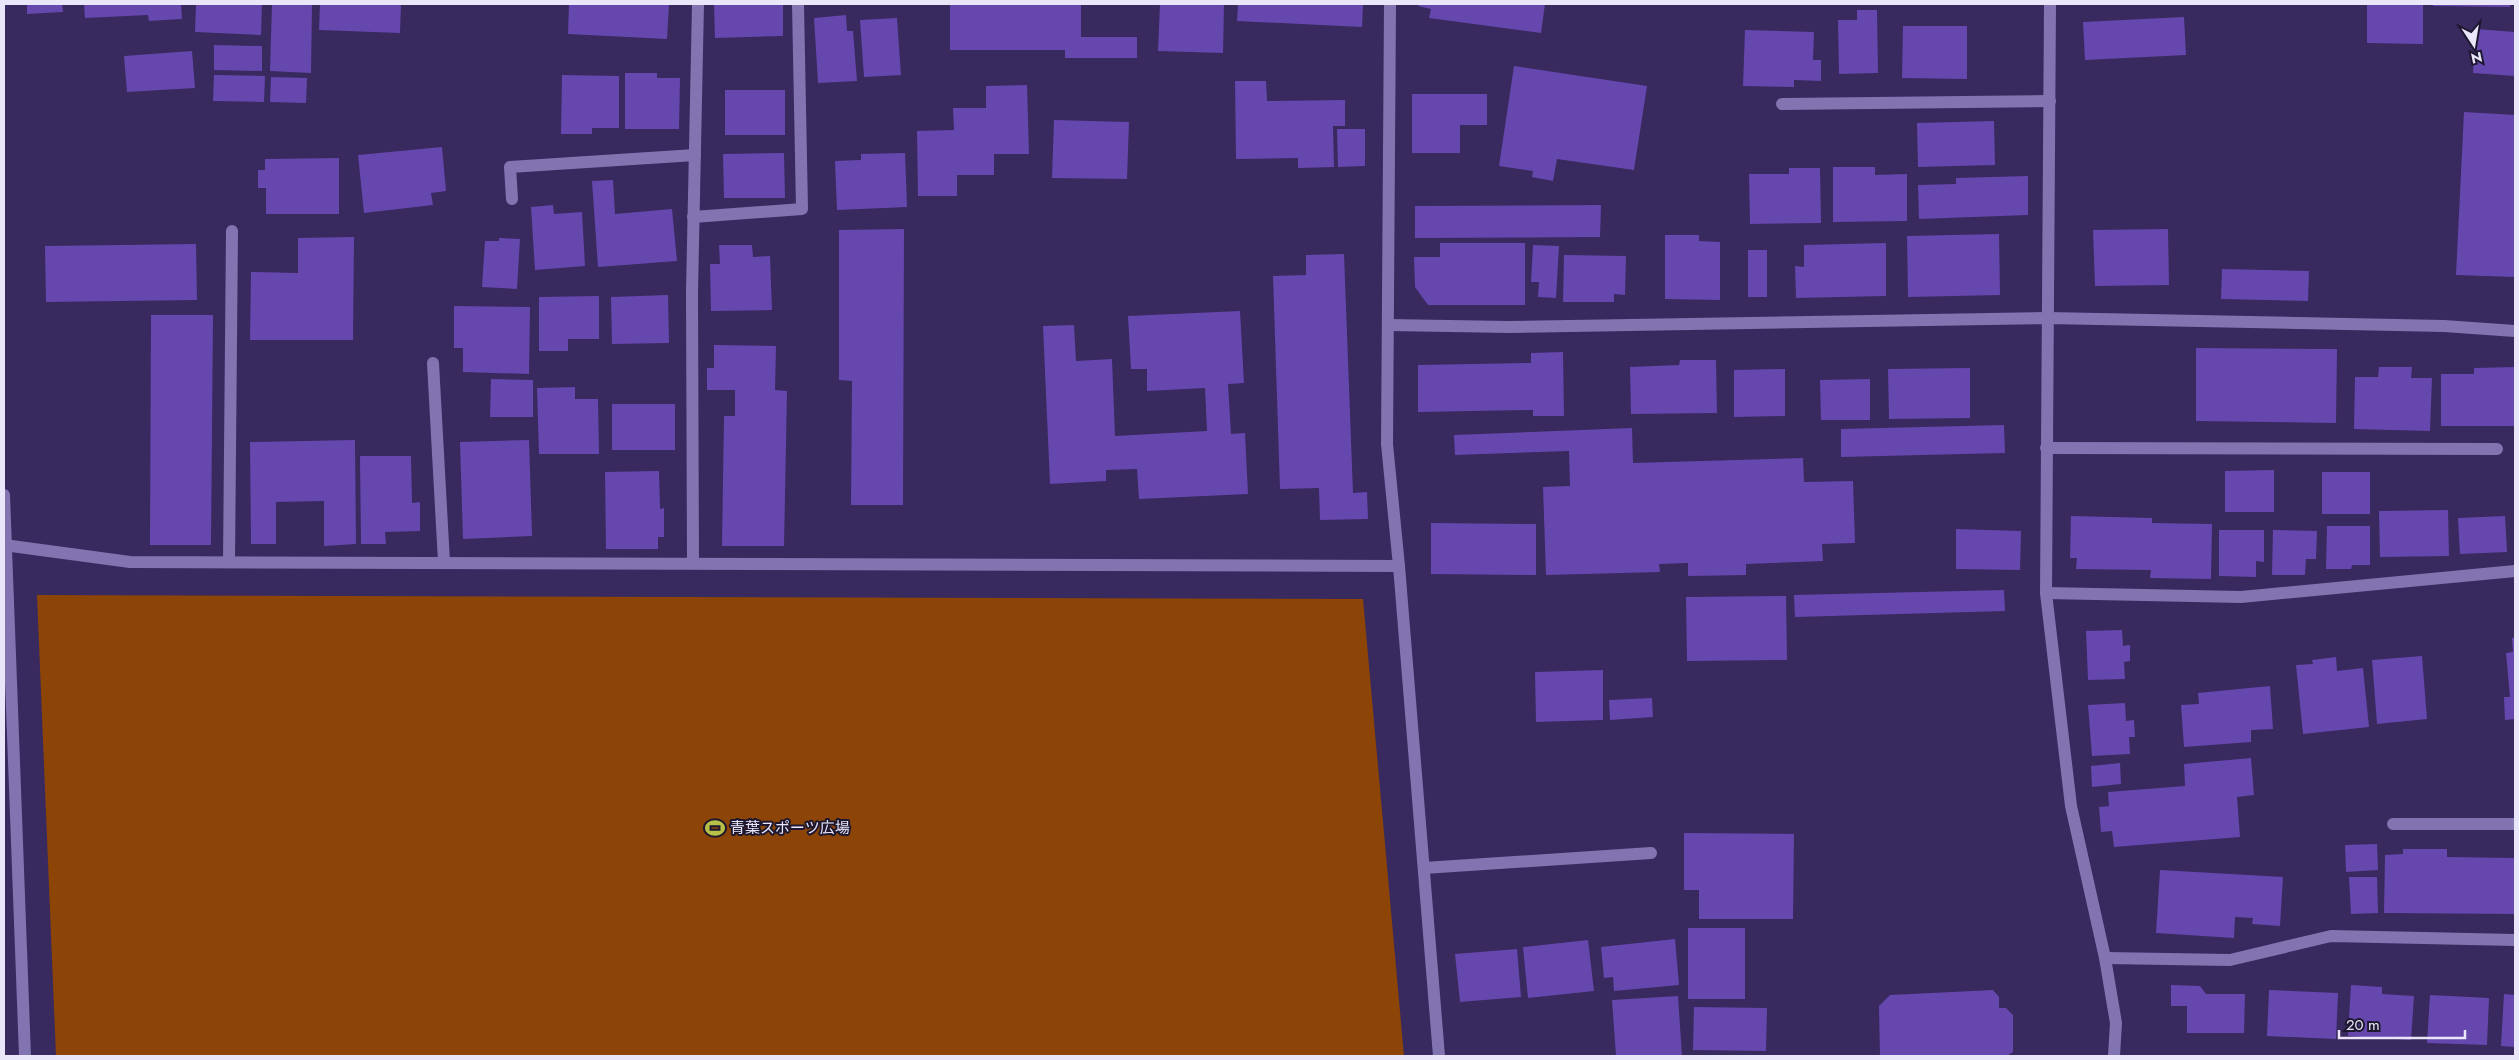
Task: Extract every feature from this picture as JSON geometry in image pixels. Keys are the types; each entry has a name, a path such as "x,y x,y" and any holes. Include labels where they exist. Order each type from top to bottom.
{"street":[{"path":"693,563 693,217 698,4"},
{"path":"693,217 802,209 798,4"},
{"path":"1390,4 1387,444 1399,566 1439,1056"},
{"path":"2050,4 2046,593 2071,806 2105,958 2116,1023 2114,1056"},
{"path":"1782,104 2050,101"},
{"path":"512,199 510,167 695,155"},
{"path":"229,562 232,231"},
{"path":"1388,325 1509,327 2048,318 2444,326 2515,331"},
{"path":"433,363 444,562"},
{"path":"2046,448 2497,450"},
{"path":"4,495 8,759 25,1056"},
{"path":"4,545 130,562 1399,566"},
{"path":"2046,593 2241,597 2515,571"},
{"path":"2394,824 2515,824"},
{"path":"1424,868 1651,853"},
{"path":"2105,958 2230,960 2331,936 2515,940"}],"shaded area":[{"name":"青葉スポーツ広場","path":"37,595 1363,599 1404,1056 56,1056"}],"building":[{"path":"27,4 62,4 63,12 27,14"},
{"path":"84,4 181,4 182,19 149,21 148,15 85,18"},
{"path":"196,4 262,4 261,35 195,32"},
{"path":"272,4 312,4 311,73 270,71"},
{"path":"320,4 401,4 400,33 319,30"},
{"path":"569,4 669,4 667,39 568,34"},
{"path":"714,4 783,4 783,36 715,38"},
{"path":"950,4 1081,4 1081,37 1137,37 1137,58 1065,58 1065,50 950,50"},
{"path":"1160,4 1224,4 1223,53 1158,51"},
{"path":"1238,4 1363,4 1362,27 1237,21"},
{"path":"1419,4 1545,4 1541,33 1429,18 1431,9 1418,6"},
{"path":"2367,4 2423,4 2423,44 2367,43"},
{"path":"2433,4 2510,4 2510,7 2433,6"},
{"path":"1857,10 1877,10 1878,73 1839,74 1838,20 1857,20"},
{"path":"846,15 847,31 853,31 857,81 818,83 814,18"},
{"path":"2184,17 2186,55 2085,60 2083,22"},
{"path":"897,18 901,75 864,77 860,20"},
{"path":"1903,26 1967,26 1967,79 1902,78"},
{"path":"2476,29 2515,32 2515,76 2473,73"},
{"path":"1745,30 1814,32 1813,60 1821,60 1821,81 1794,80 1794,87 1743,86"},
{"path":"214,45 262,46 262,71 214,70"},
{"path":"192,51 195,88 127,92 124,56"},
{"path":"1514,66 1647,86 1634,170 1557,159 1553,181 1532,177 1533,171 1499,166"},
{"path":"625,73 657,73 657,78 680,78 679,129 625,129"},
{"path":"214,75 265,76 264,102 213,101"},
{"path":"562,75 619,76 619,128 592,128 592,134 561,134"},
{"path":"271,77 307,78 306,103 270,102"},
{"path":"1235,81 1266,81 1267,101 1345,100 1345,126 1333,126 1334,167 1298,168 1298,158 1236,159"},
{"path":"1027,85 1029,154 994,154 994,175 957,175 957,196 918,196 917,131 954,130 953,108 986,108 986,86"},
{"path":"725,90 785,90 785,135 725,135"},
{"path":"1412,94 1487,94 1487,125 1460,125 1460,153 1412,153"},
{"path":"2464,112 2515,115 2515,277 2456,275"},
{"path":"1054,120 1129,122 1127,179 1052,178"},
{"path":"1994,121 1995,165 1918,167 1917,123"},
{"path":"1337,129 1365,129 1365,166 1338,167"},
{"path":"442,147 446,191 431,193 433,205 364,213 358,155"},
{"path":"784,153 785,198 724,198 723,154"},
{"path":"905,153 907,207 837,210 835,161 861,160 861,154"},
{"path":"339,158 339,214 266,214 266,188 258,188 258,170 265,170 265,159"},
{"path":"1833,167 1875,167 1875,175 1907,174 1907,221 1833,222"},
{"path":"1789,168 1820,168 1821,223 1750,224 1749,174 1789,174"},
{"path":"2028,176 2028,215 1919,219 1918,185 1956,184 1956,178"},
{"path":"613,180 615,214 672,209 677,261 598,267 592,181"},
{"path":"553,205 554,214 582,212 585,266 535,270 531,207"},
{"path":"1601,205 1600,237 1415,238 1415,206"},
{"path":"904,229 903,505 851,505 852,381 839,380 839,230"},
{"path":"2168,229 2169,285 2095,286 2093,230"},
{"path":"1999,234 2000,295 1908,297 1907,236"},
{"path":"1665,235 1699,235 1699,241 1720,242 1720,300 1665,299"},
{"path":"354,237 353,340 250,340 251,272 298,273 298,238"},
{"path":"499,238 520,239 517,289 482,287 485,241 499,241"},
{"path":"1440,243 1525,243 1525,305 1428,305 1415,287 1414,257 1440,257"},
{"path":"1886,243 1886,296 1796,298 1795,266 1804,267 1804,245"},
{"path":"196,244 197,300 46,302 45,246"},
{"path":"719,245 752,245 753,257 770,256 772,310 711,311 710,264 720,264"},
{"path":"1533,245 1559,246 1556,298 1538,297 1539,282 1531,282"},
{"path":"1748,250 1767,250 1767,297 1748,297"},
{"path":"1344,254 1353,493 1367,492 1368,519 1320,520 1319,488 1280,489 1273,276 1306,275 1306,255"},
{"path":"1564,255 1626,256 1625,295 1614,294 1614,302 1563,302"},
{"path":"2222,269 2309,271 2308,301 2221,299"},
{"path":"668,295 669,343 612,344 611,297"},
{"path":"599,296 599,339 568,339 568,351 539,351 539,297"},
{"path":"454,306 530,307 529,374 463,372 463,348 454,348"},
{"path":"1240,311 1244,383 1228,384 1231,434 1245,433 1248,494 1139,499 1137,469 1106,470 1106,481 1050,484 1043,326 1074,325 1076,361 1112,359 1115,436 1207,431 1205,388 1147,391 1147,369 1131,369 1128,316"},
{"path":"151,315 213,315 211,545 150,545"},
{"path":"714,345 776,346 775,390 787,391 784,546 722,546 724,416 735,416 735,390 707,390 707,368 714,368"},
{"path":"2196,348 2337,349 2336,423 2196,421"},
{"path":"1563,352 1564,416 1533,416 1533,410 1418,412 1418,365 1531,363 1531,353"},
{"path":"1680,360 1716,360 1717,413 1631,414 1630,367 1679,365"},
{"path":"2379,367 2412,367 2411,378 2432,378 2430,431 2354,429 2355,377 2378,377"},
{"path":"2515,367 2515,426 2441,426 2441,374 2474,374 2474,368"},
{"path":"1970,368 1970,418 1889,419 1888,369"},
{"path":"1785,369 1785,416 1734,417 1734,370"},
{"path":"491,379 533,380 533,417 490,417"},
{"path":"1870,379 1870,420 1821,420 1820,380"},
{"path":"575,387 575,399 598,399 599,454 539,454 537,388"},
{"path":"612,404 675,404 675,450 612,450"},
{"path":"2004,425 2005,453 1841,457 1841,429"},
{"path":"1632,428 1633,463 1803,458 1804,482 1853,481 1855,543 1822,544 1823,561 1746,564 1746,575 1688,576 1688,563 1659,564 1660,572 1546,575 1543,487 1570,486 1569,451 1455,455 1454,435"},
{"path":"355,440 356,544 324,546 324,501 276,502 276,544 251,544 250,442"},
{"path":"529,440 532,536 463,539 460,442"},
{"path":"360,456 411,456 412,503 420,502 420,531 385,532 386,544 361,544"},
{"path":"2274,470 2274,512 2225,512 2225,471"},
{"path":"659,471 660,509 664,508 664,537 658,537 658,549 606,549 605,472"},
{"path":"2322,472 2370,472 2370,514 2322,514"},
{"path":"2448,510 2449,556 2380,557 2379,511"},
{"path":"2071,516 2152,518 2152,523 2212,524 2211,579 2150,578 2151,570 2076,569 2077,558 2070,558"},
{"path":"2505,516 2507,552 2460,554 2458,518"},
{"path":"1431,523 1536,524 1536,575 1431,574"},
{"path":"2327,526 2370,526 2370,565 2352,565 2351,569 2326,569"},
{"path":"1956,529 2021,531 2020,570 1956,569"},
{"path":"2219,530 2264,530 2264,562 2256,561 2256,577 2219,576"},
{"path":"2273,530 2317,531 2316,559 2306,559 2305,575 2272,575"},
{"path":"2004,590 2005,611 1795,617 1794,595"},
{"path":"1786,596 1787,660 1687,661 1686,597"},
{"path":"2122,630 2123,646 2130,645 2130,661 2124,662 2125,679 2088,680 2086,631"},
{"path":"2515,637 2515,719 2505,720 2504,697 2510,697 2506,653 2513,652 2512,638"},
{"path":"2422,656 2427,719 2377,724 2372,660"},
{"path":"2336,657 2337,671 2363,668 2369,727 2303,734 2296,665 2313,664 2312,660"},
{"path":"1603,670 1603,720 1536,722 1535,672"},
{"path":"2270,686 2273,729 2251,730 2251,742 2184,747 2181,705 2199,704 2198,693"},
{"path":"1652,698 1653,717 1610,720 1609,700"},
{"path":"2125,703 2126,721 2134,720 2135,737 2129,737 2130,754 2092,756 2088,705"},
{"path":"2251,758 2254,795 2237,797 2240,837 2114,847 2112,831 2101,832 2099,807 2109,806 2108,792 2185,786 2184,764"},
{"path":"2120,763 2121,784 2092,787 2091,766"},
{"path":"1684,833 1794,834 1793,919 1699,919 1699,890 1684,890"},
{"path":"2377,844 2378,870 2346,872 2345,845"},
{"path":"2403,849 2447,849 2447,857 2515,858 2515,914 2384,913 2385,855 2403,854"},
{"path":"2160,870 2283,877 2280,926 2252,924 2253,918 2235,917 2234,938 2156,933"},
{"path":"2349,877 2377,877 2378,913 2351,914"},
{"path":"1688,928 1745,928 1745,999 1688,999"},
{"path":"1675,939 1679,985 1614,991 1613,977 1604,978 1601,947"},
{"path":"1588,940 1594,991 1528,998 1523,947"},
{"path":"1517,949 1521,997 1460,1002 1455,954"},
{"path":"2171,985 2200,986 2206,994 2245,994 2244,1033 2187,1033 2187,1006 2171,1006"},
{"path":"2351,985 2382,987 2382,994 2414,996 2411,1040 2348,1036"},
{"path":"1993,990 1999,997 1999,1008 2006,1008 2013,1015 2013,1052 2007,1056 1880,1056 1879,1006 1890,995"},
{"path":"2269,990 2338,993 2336,1039 2267,1036"},
{"path":"2504,994 2515,995 2515,1047 2501,1046"},
{"path":"2430,995 2489,998 2487,1045 2427,1043"},
{"path":"1678,996 1682,1056 1616,1056 1612,1000"},
{"path":"1694,1007 1767,1008 1766,1051 1693,1050"}],"place":[{"name":"青葉スポーツ広場","path":"715,828"}]}
